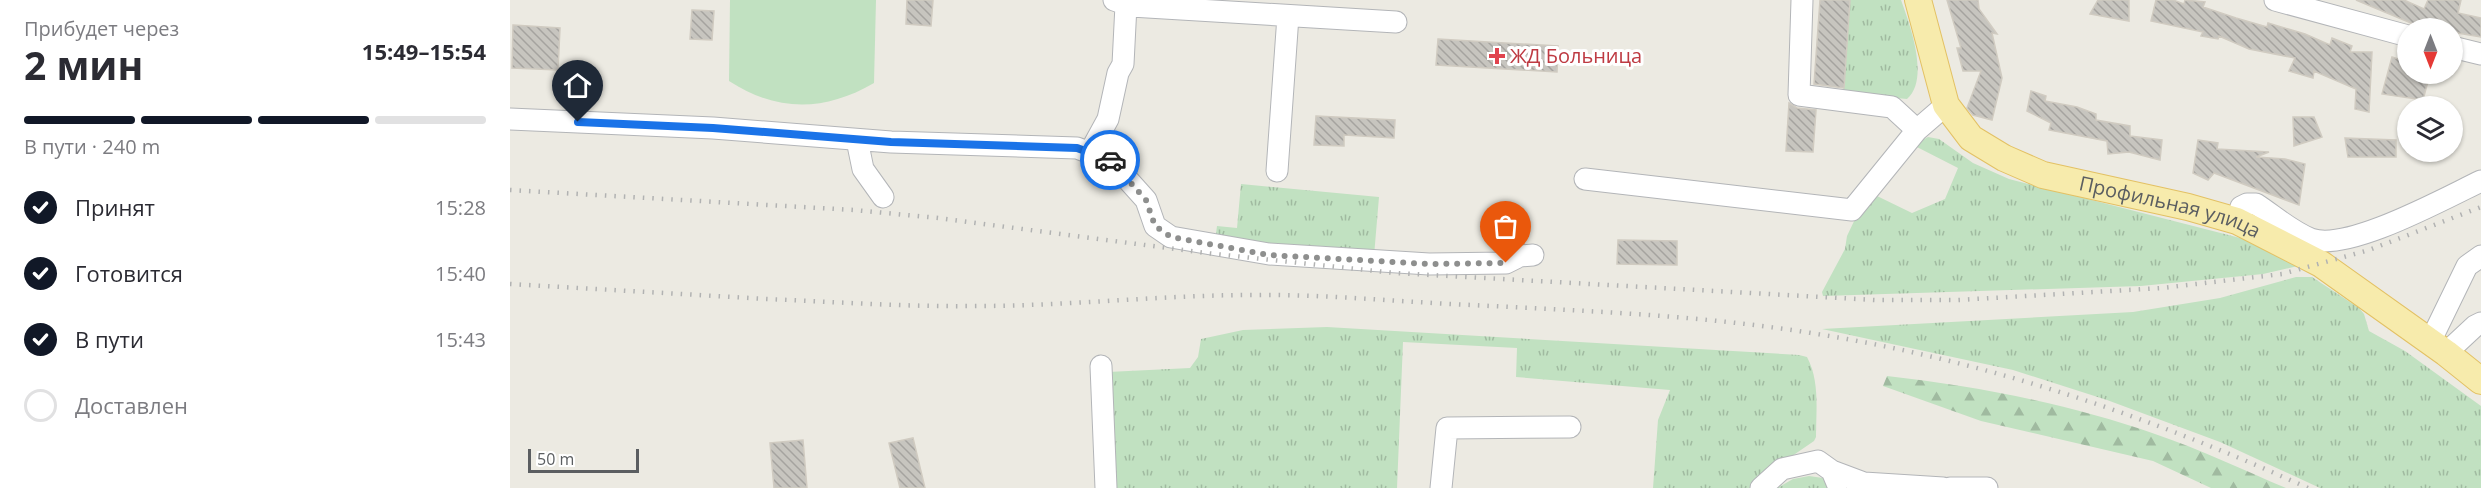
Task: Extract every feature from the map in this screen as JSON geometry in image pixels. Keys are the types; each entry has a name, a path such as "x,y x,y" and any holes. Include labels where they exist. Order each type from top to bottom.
{"main road":[{"name":"Профильная улица","path":"1918,0 1946,105 1971,138 2004,158 2043,175 2089,187 2188,207 2237,221 2321,264 2481,381"}],"street":[{"path":"1802,0 1799,95 1892,107 1917,130"},
{"path":"2275,0 2397,33"},
{"path":"1090,152 1108,119 1123,64 1120,3 1208,5 1288,16 1396,22"},
{"path":"1277,171 1288,16"},
{"path":"2463,50 2481,54"},
{"path":"1584,179 1852,210 1917,130 1946,105"},
{"path":"510,119 713,128 857,140 1077,148 1111,161 1146,200 1155,226 1171,237 1269,255 1429,264 1506,263 1520,256 1533,255"},
{"path":"857,140 863,168 883,198"},
{"path":"2237,221 2241,207 2256,204 2310,238 2336,240 2365,234 2481,181"},
{"path":"2438,348 2467,266 2481,256"},
{"path":"2438,348 2481,324"},
{"path":"1101,366 1106,488"},
{"path":"1441,488 1447,428 1570,428"},
{"path":"1761,488 1782,469 1830,473 1864,483 1943,488"},
{"path":"1950,488 1987,488"}],"green space":[{"path":"730,0 876,0 874,83 837,99 801,104 783,103 765,98 729,81"},
{"path":"1850,0 1901,0 1913,37 1918,65 1914,90 1907,99 1843,93"},
{"path":"1928,137 1939,139 1973,163 2009,179 2248,240 2298,266 2263,274 2141,286 1823,296 1822,292 1845,249 1847,236 1856,217 1877,196 1912,213 1945,199 1958,168 1913,145"},
{"path":"1241,184 1379,197 1374,256 1215,241 1217,226 1237,228"},
{"path":"2296,277 2312,277 2359,308 2364,314 2369,331 2405,351 2481,406 2481,488 2320,488 2220,442 2107,400 2013,370 1822,329 2133,312 2220,298"},
{"path":"1327,327 1799,355 1807,357 1814,376 1816,437 1814,441 1779,465 1757,488 1653,488 1658,420 1670,390 1516,377 1517,348 1403,342 1397,488 1110,488 1108,372 1190,368 1198,357 1201,339 1243,330"},
{"path":"1887,376 1989,391 2090,414 2172,440 2286,488 2211,488 2153,461 1981,421 1883,386"},
{"path":"1809,476 1823,478 1833,488 1777,488 1793,479"}],"building":[{"path":"907,0 933,0 931,26 906,24"},
{"path":"1820,0 1850,0 1844,88 1814,84"},
{"path":"1947,0 1978,0 1979,9 1997,34 1992,33 2002,78 1992,120 1973,115 1967,108 1981,71 1963,71 1957,48 1961,48"},
{"path":"2098,0 2129,0 2129,21 2090,14"},
{"path":"2156,0 2173,0 2184,4 2185,0 2205,2 2203,7 2236,18 2267,27 2268,23 2305,34 2330,45 2332,38 2352,46 2350,52 2372,52 2369,112 2355,109 2356,89 2314,71 2313,78 2289,71 2295,58 2249,49 2219,36 2218,39 2201,36 2203,32 2151,21"},
{"path":"2356,0 2404,0 2424,9 2428,0 2461,0 2458,13 2481,18 2481,37 2463,34 2463,18 2399,18"},
{"path":"692,10 714,11 712,40 690,39"},
{"path":"513,25 560,28 558,70 512,68"},
{"name":"ЖД Больница","path":"1438,39 1558,46 1557,72 1436,65"},
{"path":"2392,57 2397,59 2397,84 2427,84 2424,96 2382,94"},
{"path":"565,90 590,91 590,107 565,106"},
{"path":"2031,91 2046,96 2045,101 2077,107 2096,114 2096,120 2130,126 2130,136 2162,140 2160,160 2129,152 2108,154 2107,141 2049,130 2051,123 2027,111"},
{"path":"1789,103 1797,108 1816,110 1813,152 1786,151"},
{"path":"1316,116 1395,120 1394,138 1344,135 1344,146 1314,145"},
{"path":"2293,117 2314,117 2322,137 2294,146"},
{"path":"2345,138 2396,140 2396,157 2348,157"},
{"path":"2198,140 2218,143 2217,149 2269,152 2256,157 2285,159 2305,164 2299,205 2214,173 2208,180 2193,173"},
{"path":"1618,240 1677,241 1677,265 1617,264"},
{"path":"913,438 925,488 900,488 889,443"},
{"path":"803,440 807,488 774,488 770,443"}],"railway":[{"path":"510,190 854,210 938,218 1206,253 1395,273 1875,300 1958,300 2162,288 2282,274 2369,250 2481,207"},
{"path":"510,284 925,306 1011,306 1218,295 1279,295 1599,312 1727,322 1876,344 2002,375 2126,414 2188,437 2308,488"}],"way so far":[{"path":"1110,160 1146,200 1157,229 1171,237 1269,255 1429,264 1506,263"}],"place":[{"name":"ЖД Больница","path":"1497,56"}],"route":[{"path":"578,122 713,128 891,142 1077,148 1110,160"}]}
